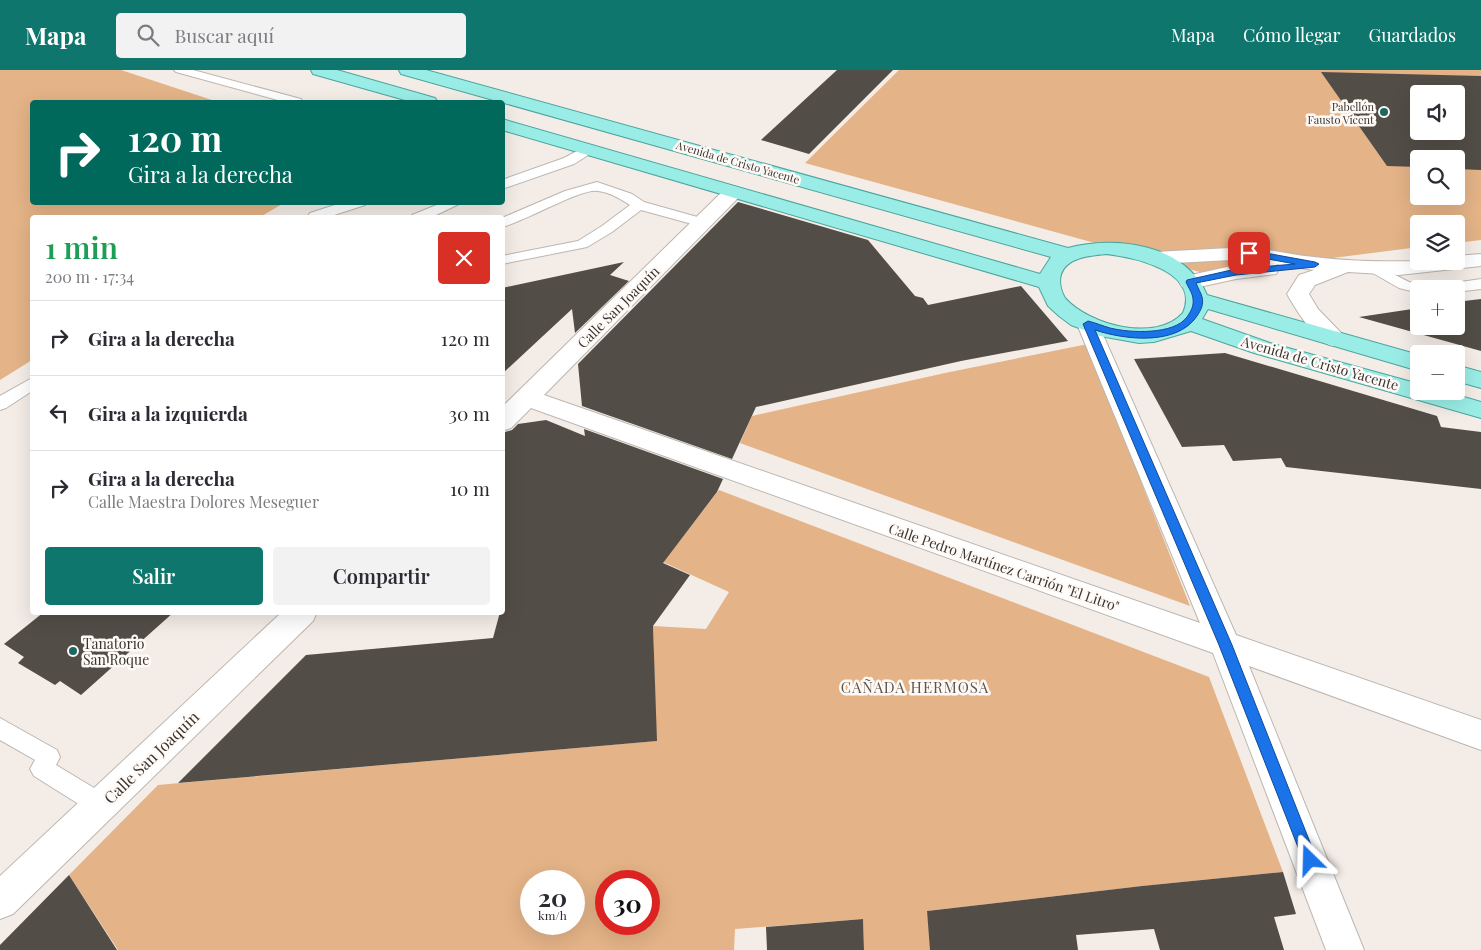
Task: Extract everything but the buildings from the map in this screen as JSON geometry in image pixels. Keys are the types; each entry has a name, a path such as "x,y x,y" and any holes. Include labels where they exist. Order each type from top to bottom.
{"main road":[{"path":"319,70 422,100"},
{"name":"Avenida de Cristo Yacente","path":"407,70 1069,255"},
{"path":"505,125 1048,283"},
{"path":"1106,248 1132,251 1155,258 1175,269 1194,290 1197,309 1188,322 1162,333 1135,335 1109,331 1088,324 1063,308 1054,298 1048,283 1053,266 1069,255 1084,250 1106,248"},
{"name":"Avenida de Cristo Yacente","path":"1194,290 1335,339 1410,360"},
{"name":"Avenida de Cristo Yacente","path":"1188,322 1262,348 1481,410"},
{"path":"1465,376 1481,380"}],"street":[{"name":"Calle San Joaquín","path":"505,419 733,192"},
{"path":"1155,258 1249,253 1315,264 1376,269 1399,269 1481,260"},
{"path":"1194,290 1236,272 1315,264"},
{"path":"1335,339 1309,313 1298,294 1307,280 1343,267"},
{"path":"1088,324 1225,645 1345,950"},
{"name":"Calle Pedro Martínez Carrión \"El Litro\"","path":"527,398 1481,736"},
{"name":"Calle San Joaquín","path":"0,901 299,615"}],"lane":[{"path":"180,70 290,100"},
{"path":"505,184 569,160 588,149"},
{"path":"505,221 570,194 597,186 627,197 639,205 703,223"},
{"path":"317,215 332,205"},
{"path":"320,215 351,205"},
{"path":"424,215 450,205"},
{"path":"505,259 582,244 607,229 639,205"},
{"path":"1376,269 1404,286 1410,287"},
{"path":"1465,286 1481,284"},
{"path":"0,404 30,385"},
{"path":"0,728 49,757 42,769 101,805"}],"shaded area":[{"path":"0,70 121,70 212,100 30,100 30,205 281,205 263,215 30,215 30,361 0,380"},
{"path":"899,70 1481,70 1481,240 1465,242 1465,215 1410,215 1410,248 1207,274 805,163"},
{"path":"1093,343 1143,487 1190,606 740,443 752,416 945,373"},
{"path":"719,490 1209,677 1283,872 927,911 931,950 864,950 863,919 735,929 734,950 118,950 69,875 158,785 656,741 653,626 706,629 729,592 663,562"}],"place":[{"name":"Pabellón Fausto Vicent","path":"1384,112"},
{"name":"Tanatorio San Roque","path":"73,651"}],"district":[{"name":"CAÑADA HERMOSA","path":"915,687"}],"route":[{"path":"1249,253 1315,264 1236,272 1190,282 1198,299 1197,309 1188,322 1162,333 1135,335 1109,331 1088,324 1225,645 1310,860"}]}
